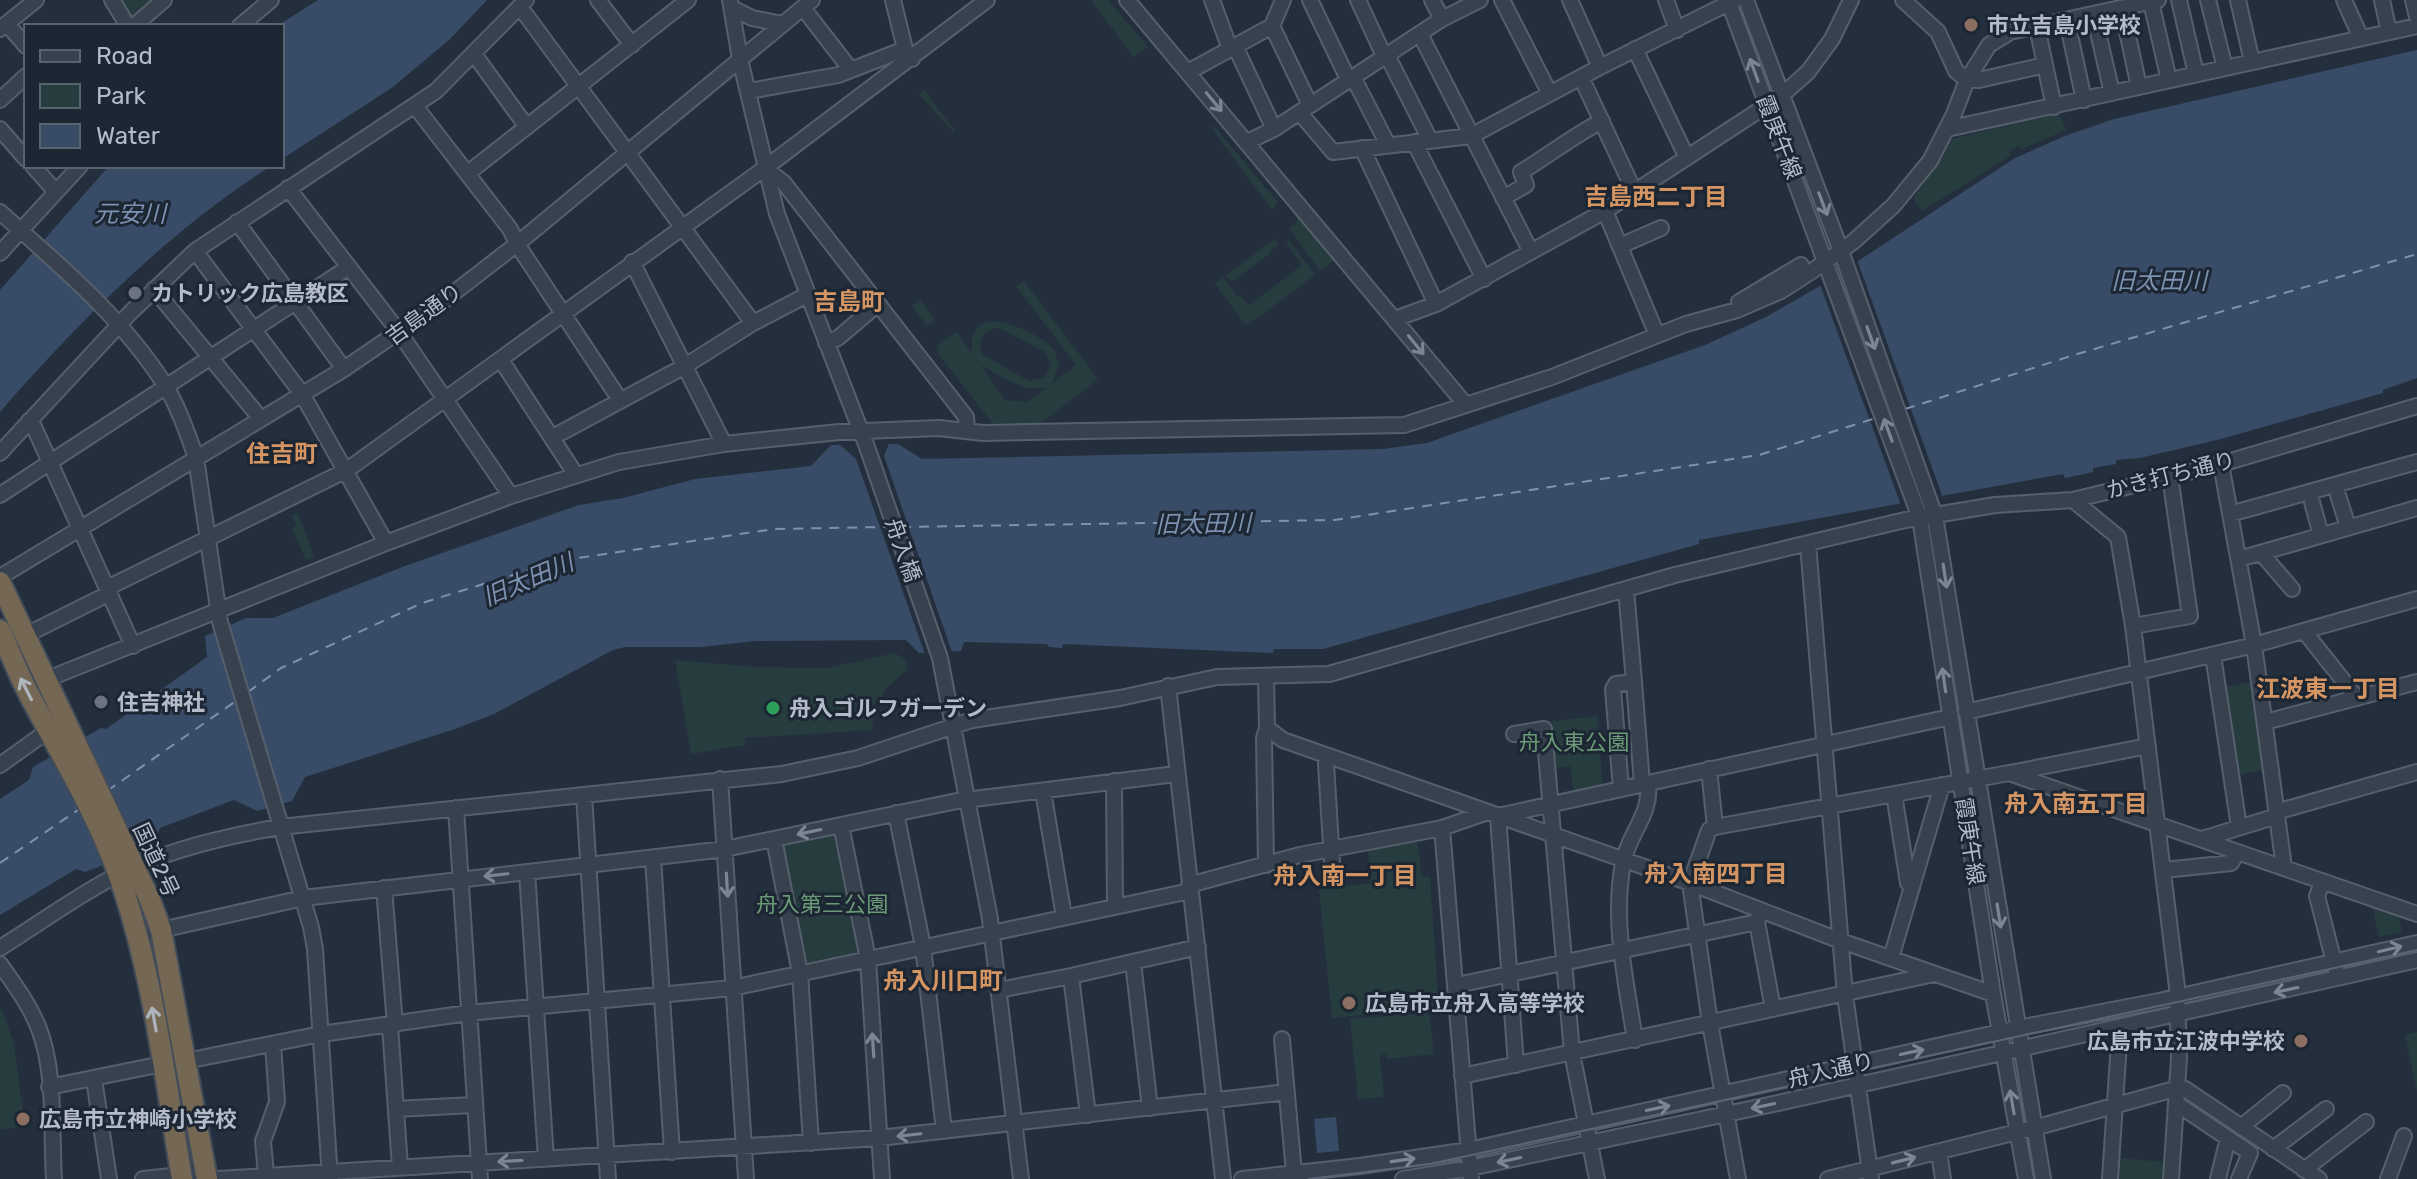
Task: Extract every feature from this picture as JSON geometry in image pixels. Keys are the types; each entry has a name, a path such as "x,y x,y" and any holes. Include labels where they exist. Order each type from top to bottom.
{"highway":[{"name":"国道2号","path":"0,580 45,680 59,738"},
{"name":"国道2号","path":"0,630 19,676 59,738 123,865 161,930 207,1179"},
{"name":"国道2号","path":"123,865 139,936 182,1177"}],"street":[{"path":"24,44 3,26 36,0"},
{"path":"112,0 127,24"},
{"path":"136,24 164,0"},
{"path":"598,0 632,45"},
{"path":"893,0 909,54"},
{"path":"24,636 108,590 347,470 765,168 909,54 987,0"},
{"path":"1127,0 1465,404"},
{"path":"1212,0 1274,129"},
{"path":"1188,72 1272,26 1283,0"},
{"path":"1310,0 1388,145"},
{"path":"1358,0 1430,140"},
{"path":"1432,0 1442,19"},
{"path":"1247,142 1274,129 1442,19 1480,0"},
{"path":"1502,0 1550,94"},
{"path":"1570,0 1600,67"},
{"path":"1666,0 1677,30"},
{"path":"1746,0 1843,258 1921,507"},
{"path":"1395,319 1436,304 1605,211 1766,107 1808,72 1832,39 1851,0"},
{"path":"1903,0 1938,32 1956,71 1967,80 2045,65"},
{"path":"2179,0 2196,74"},
{"path":"2208,0 2225,68"},
{"path":"2238,0 2252,62"},
{"path":"2344,0 2361,38"},
{"path":"2382,0 2389,32"},
{"path":"2413,0 2417,17"},
{"path":"1272,26 1305,109 1333,152 1471,136 1731,1"},
{"name":"霞庚午線","path":"1731,1 1766,107 1921,507 1993,994 2026,1179"},
{"path":"45,680 133,646 219,619 386,543 511,496 643,457 724,444 862,437 939,428 967,431 1404,425 1552,377 1686,324 1737,310 1828,268 1843,258 1913,185 1947,129 1967,80 1996,38 2010,32 2154,1 2169,80"},
{"path":"468,173 683,2"},
{"path":"242,24 261,3"},
{"path":"0,453 154,289 195,251 415,106 453,77 523,4 579,87 753,323"},
{"path":"731,4 752,18 782,24"},
{"name":"舟入橋","path":"731,4 740,59 777,214 862,437 940,658 992,933 1021,1179"},
{"path":"808,4 851,70"},
{"name":"吉島通り","path":"0,580 399,332 517,244 808,4"},
{"path":"2122,8 2139,87"},
{"path":"2094,15 2112,93"},
{"path":"2067,21 2084,100"},
{"path":"1947,129 2417,26"},
{"path":"2037,27 2054,107"},
{"path":"1420,34 1531,252"},
{"path":"1635,49 1687,158"},
{"path":"474,54 527,127"},
{"path":"749,91 830,77 909,54"},
{"path":"1581,77 1634,191"},
{"path":"0,100 24,78"},
{"path":"415,106 510,229 620,400"},
{"path":"1503,198 1526,185 1521,172 1562,147 1570,138 1602,121"},
{"path":"0,129 24,157"},
{"path":"1414,142 1484,279"},
{"path":"1362,148 1436,304"},
{"path":"35,168 56,192"},
{"path":"0,253 78,168"},
{"path":"765,168 784,183 966,417 967,431"},
{"path":"288,188 399,332 511,496"},
{"path":"777,214 798,201"},
{"path":"1605,211 1657,335"},
{"path":"0,212 120,325 166,386 196,458 219,619 303,898 315,949 329,1175"},
{"path":"237,222 344,369"},
{"path":"1620,246 1661,228"},
{"path":"195,251 302,394 386,543"},
{"path":"632,262 724,444"},
{"path":"1737,310 1740,300 1801,265"},
{"path":"0,495 349,267"},
{"path":"154,289 261,419"},
{"path":"553,437 685,366 753,323 807,295"},
{"path":"826,343 838,338 877,305"},
{"path":"501,360 576,475"},
{"name":"かき打ち通り","path":"0,948 123,865 236,834 782,774 823,767 972,720 1120,698 1217,677 1329,674 1626,589 1808,544 1921,507 1935,516 1995,505 2073,500 2221,464 2417,406"},
{"path":"29,421 51,462 133,646"},
{"path":"2230,514 2417,462"},
{"path":"2221,464 2254,645 2283,860 2281,866"},
{"path":"2133,626 2190,616 2170,476"},
{"path":"2338,495 2348,527"},
{"path":"2073,500 2118,537 2133,626 2177,997 2178,1088 2171,1179"},
{"path":"2312,502 2321,535"},
{"path":"2239,559 2417,508"},
{"path":"1935,516 2043,1179"},
{"path":"1808,544 1845,995 1871,1174"},
{"path":"2261,553 2292,589"},
{"path":"1626,589 1645,784 1650,799 1623,860 1618,909 1621,951 1635,1040"},
{"path":"1966,712 2254,645 2417,599"},
{"path":"2304,631 2357,698"},
{"path":"2213,655 2239,827"},
{"path":"1266,677 1266,865"},
{"path":"1621,789 1613,689 1616,684 1634,682"},
{"path":"2265,722 2417,682"},
{"path":"1168,686 1223,1179"},
{"path":"186,1061 321,1034 468,1013 732,988 1115,906 1266,865 1442,828 1483,816 1950,717"},
{"path":"1267,728 1283,740 1690,883 1759,916 1993,994"},
{"path":"1514,734 1544,729 1572,1053 1597,1179"},
{"path":"0,765 59,738"},
{"path":"1738,1179 1710,1023 1690,883 1709,830 2148,746"},
{"path":"1328,756 1333,878"},
{"path":"2059,763 2063,791"},
{"path":"1709,769 1715,827"},
{"path":"2202,839 2417,772"},
{"path":"2009,773 2417,914"},
{"path":"161,930 303,898 725,849 968,799 1176,774"},
{"path":"720,779 746,1179"},
{"path":"1114,781 1115,906"},
{"path":"1891,958 1942,785"},
{"path":"1043,791 1064,917"},
{"path":"1894,794 1908,883 1912,888"},
{"path":"584,795 608,1179"},
{"path":"456,808 480,1179"},
{"path":"896,813 923,947 944,1131"},
{"path":"1493,814 1511,973 1516,1065"},
{"path":"841,825 868,959 882,1179"},
{"path":"1442,828 1471,1174"},
{"path":"774,839 800,973 811,1143"},
{"path":"2164,870 2231,863 2238,852"},
{"path":"653,858 672,1152"},
{"path":"527,872 546,1159"},
{"path":"2322,883 2317,896 2338,979"},
{"path":"384,888 400,1167"},
{"path":"1457,985 1696,935 1759,916"},
{"path":"1759,916 1773,1009"},
{"name":"舟入通り","path":"1242,1179 1469,1150 2417,943"},
{"path":"999,990 1198,947"},
{"name":"舟入通り","path":"1403,1179 1471,1174 1591,1143 2417,960"},
{"path":"1133,962 1150,1108"},
{"path":"0,964 39,1029 48,1063 54,1179"},
{"path":"1462,1076 1934,974"},
{"path":"1071,976 1088,1115"},
{"path":"2110,1179 2120,1027"},
{"path":"1282,1039 1294,1173"},
{"path":"266,1175 263,1141 277,1102 273,1044"},
{"path":"49,1087 162,1064"},
{"path":"94,1079 109,1179"},
{"path":"1828,1179 1871,1174 1939,1152 2178,1088 2185,1089 2319,1179"},
{"path":"218,1179 329,1175 400,1167 879,1138 1287,1092"},
{"path":"2241,1127 2283,1093"},
{"path":"2177,1104 2250,1153 2239,1179"},
{"path":"396,1109 473,1105"},
{"path":"2273,1149 2326,1109"},
{"path":"2304,1170 2366,1122"},
{"path":"2388,1179 2404,1136"},
{"path":"2218,1179 2228,1138"},
{"path":"1939,1152 1943,1179"},
{"path":"143,1179 182,1177"}],"green space":[{"path":"118,0 156,0 133,18 128,17"},
{"path":"1091,0 1108,0 1148,47 1134,57"},
{"path":"924,90 955,131 954,133 919,94"},
{"path":"2054,114 2062,119 2066,130 2022,149 2018,146 2009,151 2010,156 1922,211 1913,199 1952,139"},
{"path":"1214,126 1278,202 1272,210 1211,127"},
{"path":"1300,213 1336,259 1320,271 1289,228 1296,223"},
{"path":"1275,239 1279,245 1271,253 1232,282 1226,275"},
{"path":"1289,240 1315,275 1245,324 1215,284 1223,277 1237,296 1240,295 1249,305 1302,265 1286,242"},
{"path":"1024,281 1098,379 1041,423 992,423 937,352 938,345 956,332 972,353 973,336 980,326 1003,322 1031,333 1054,349 1059,365 1052,384 1076,365 1016,286","holes":["999,328 1045,352 1051,365 1045,377 1029,381 983,355 980,345 983,336","981,365 1022,386 1048,387 1028,402 1005,400"]},
{"path":"920,300 935,320 927,326 912,306"},
{"path":"298,513 314,557 306,560 292,528 296,526 292,516"},
{"name":"舟入ゴルフガーデン","path":"895,653 906,660 907,669 884,691 882,701 876,700 872,730 745,738 745,745 691,754 675,660 753,667 827,668"},
{"path":"2254,681 2268,769 2234,776 2221,688"},
{"name":"舟入東公園","path":"1597,716 1603,789 1574,796 1570,766 1552,768 1547,722"},
{"name":"舟入第三公園","path":"833,833 837,837 861,949 858,955 809,965 805,962 781,849 784,844"},
{"path":"1417,839 1422,878 1430,877 1439,1008 1332,1018 1319,889 1370,883 1368,849"},
{"path":"2372,905 2398,913 2402,932 2379,937"},
{"path":"0,1011 14,1043 25,1126 0,1130"},
{"path":"1429,1013 1434,1054 1387,1059 1386,1054 1380,1055 1384,1097 1358,1099 1350,1019"},
{"path":"2417,1032 2417,1091 2405,1035"},
{"path":"2115,1158 2167,1162 2165,1179 2113,1179"}],"water":[{"path":"318,0 487,0 450,39 393,87 284,158 284,24 280,24"},
{"name":"旧太田川","path":"2417,50 2417,378 2383,390 2383,393 2221,439 2140,458 2116,460 2116,464 2093,468 2093,472 2065,478 2063,474 1699,540 1699,544 1323,649 1274,649 1273,653 1063,644 1062,648 1047,644 964,642 961,651 919,653 906,640 755,641 701,647 625,647 613,650 494,714 305,777 292,801 257,811 234,800 160,828 153,846 85,872 76,869 0,915 0,799 29,780 33,767 101,728 106,729 207,657 205,636 246,618 273,618 405,566 579,505 623,498 695,479 811,466 831,445 898,444 922,459 1383,449 1427,443 1705,345 1766,317 1820,286 2015,158 2065,136 2114,119"},
{"name":"元安川","path":"107,168 268,168 196,219 127,279 0,412 0,290"},
{"path":"1336,1117 1339,1151 1317,1153 1314,1119"}],"pier":[{"path":"1856,257 1943,498 1901,505 1819,282"},
{"path":"890,441 884,456 953,655 926,657 856,459 839,444"}],"ferry route":[{"path":"1905,409 2074,355 2417,254"},
{"path":"901,527 1334,520 1759,455 1876,418"},
{"path":"248,692 281,668 422,603 558,561 774,529 886,527"},
{"path":"107,791 236,701"},
{"path":"0,863 78,810"}],"tram line":[{"path":"1309,1179 1430,1164 2417,950"}],"place":[{"name":"市立吉島小学校","path":"1971,25"},
{"name":"カトリック広島教区","path":"135,293"},
{"name":"住吉神社","path":"101,702"},
{"name":"舟入ゴルフガーデン","path":"773,708"},
{"name":"広島市立舟入高等学校","path":"1349,1003"},
{"name":"広島市立江波中学校","path":"2301,1041"},
{"name":"広島市立神崎小学校","path":"23,1119"}],"district":[{"name":"吉島西二丁目","path":"1656,197"},
{"name":"吉島町","path":"849,302"},
{"name":"住吉町","path":"282,454"},
{"name":"江波東一丁目","path":"2328,689"},
{"name":"舟入南五丁目","path":"2076,804"},
{"name":"舟入南四丁目","path":"1716,874"},
{"name":"舟入南一丁目","path":"1345,876"},
{"name":"舟入川口町","path":"943,981"}]}
